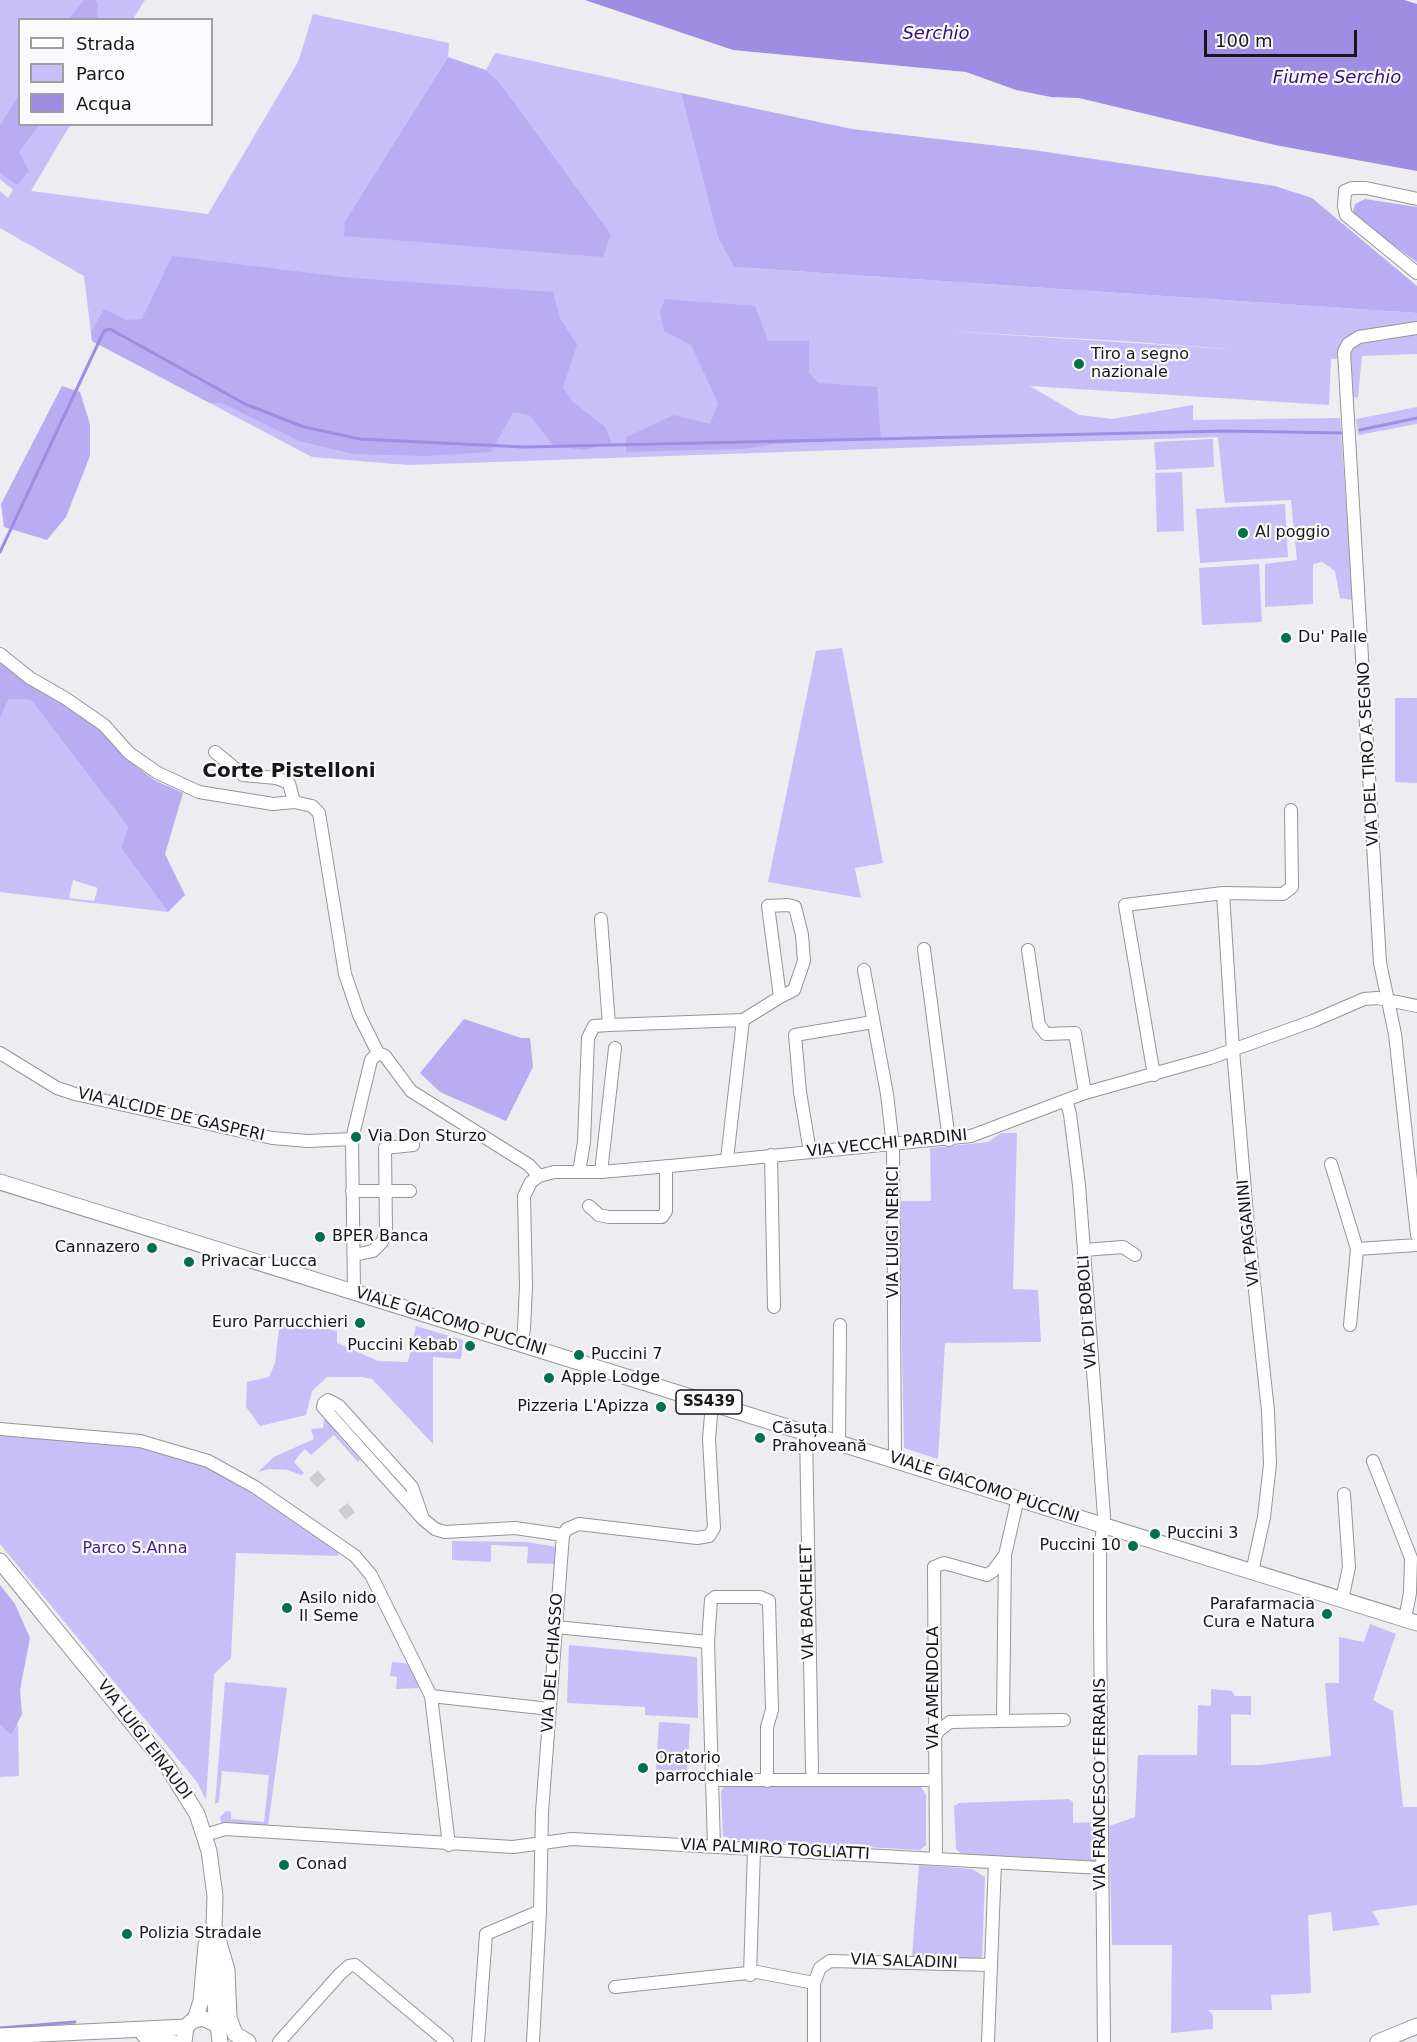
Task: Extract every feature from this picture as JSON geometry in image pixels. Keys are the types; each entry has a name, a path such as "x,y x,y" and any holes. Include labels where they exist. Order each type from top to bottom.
{"main road":[{"name":"VIALE GIACOMO PUCCINI","path":"0,1182 1411,1621"},
{"name":"VIA LUIGI EINAUDI","path":"0,1561 167,1766 189,1797 205,1835 214,1880 214,1926 206,1945 201,2001 188,2029"},
{"path":"214,1926 227,1970 231,2026 235,2034 248,2042"},
{"path":"219,1946 215,1992 219,2033"},
{"path":"0,2036 99,2029 188,2029 205,2018 219,2033 235,2042"},
{"path":"1378,2042 1417,2026"},
{"path":"127,2030 172,2042"}],"street":[{"path":"1417,199 1366,188 1345,191 1344,206 1346,215 1417,273"},
{"name":"VIA DEL TIRO A SEGNO","path":"1417,328 1359,337 1348,345 1344,352 1380,963 1395,1034 1404,1100 1417,1235"},
{"path":"0,654 30,678 65,698 104,725 145,765 199,792 273,804 294,802 312,806 319,813 345,974 359,1015 378,1053 385,1056 411,1091 530,1165 539,1176 531,1182 525,1196 526,1286 524,1329 520,1344"},
{"path":"215,752 243,775 276,778 289,783 294,802"},
{"path":"1154,1075 1125,905 1223,893 1283,894 1292,887 1291,810"},
{"name":"VIA PAGANINI","path":"1223,893 1248,1227 1268,1411 1270,1464 1265,1508 1252,1572"},
{"path":"579,1172 588,1038 594,1026 742,1020 794,990 804,961 802,935 795,908 788,905 768,906 780,997"},
{"path":"601,919 609,1025"},
{"path":"924,949 950,1140"},
{"path":"1028,950 1039,1025 1046,1034 1075,1033 1085,1093"},
{"name":"VIA LUIGI NERICI","path":"864,970 887,1094 893,1146 896,1460"},
{"name":"VIA VECCHI PARDINI","path":"539,1176 554,1172 601,1172 727,1158 950,1140 984,1132 1085,1093 1154,1075 1233,1050 1313,1021 1364,999 1387,1000 1417,1006"},
{"path":"727,1158 742,1020"},
{"path":"810,1152 800,1092 795,1035 873,1022"},
{"path":"601,1172 615,1047"},
{"name":"VIA ALCIDE DE GASPERI","path":"0,1053 57,1088 75,1094 272,1138 308,1141 352,1139"},
{"path":"354,1292 352,1139 371,1060 378,1053"},
{"name":"VIA DI BOBOLI","path":"1065,1100 1070,1114 1078,1173 1102,1476 1102,1525"},
{"path":"354,1255 373,1251 382,1242 386,1232 385,1148 413,1145"},
{"path":"771,1155 774,1307"},
{"path":"1331,1164 1358,1249 1350,1325"},
{"path":"589,1206 599,1215 609,1217 662,1217 666,1211 666,1166"},
{"path":"352,1191 410,1191"},
{"path":"1358,1249 1417,1245"},
{"path":"1084,1250 1123,1247 1135,1255"},
{"path":"839,1442 840,1325"},
{"path":"423,1519 412,1487 339,1406 328,1400 324,1403 323,1407 423,1519 435,1529 445,1532 515,1528 562,1535 567,1529 579,1524 697,1538 709,1536 714,1528 709,1439 712,1403"},
{"path":"0,1429 152,1443 208,1461 255,1487 355,1556 371,1575 430,1696 449,1845"},
{"name":"VIA BACHELET","path":"806,1432 813,1771"},
{"path":"1373,1461 1411,1558 1411,1621"},
{"path":"1342,1600 1349,1567 1344,1494"},
{"path":"1000,1721 1006,1710 1005,1555 1018,1498"},
{"name":"VIA FRANCESCO FERRARIS","path":"1102,1525 1101,1868 1104,2042"},
{"name":"VIA DEL CHIASSO","path":"533,2042 543,1842 542,1812 562,1535"},
{"path":"982,1575 993,1571 1005,1555"},
{"name":"VIA AMENDOLA","path":"936,1859 934,1567 944,1563 982,1575 999,1586 1006,1602"},
{"path":"714,1847 708,1642 711,1600 715,1598 760,1597 769,1601 772,1710 767,1727 767,1781"},
{"path":"556,1626 708,1642"},
{"path":"430,1696 550,1709"},
{"path":"936,1710 950,1722"},
{"path":"934,1740 938,1731 950,1722 1064,1720"},
{"path":"713,1780 934,1780"},
{"name":"VIA PALMIRO TOGLIATTI","path":"205,1835 225,1829 449,1845 513,1847 572,1839 1101,1868"},
{"path":"750,1975 754,1849"},
{"path":"987,2042 995,1863"},
{"path":"478,2042 486,1934 540,1911"},
{"name":"VIA SALADINI","path":"814,1983 820,1968 830,1961 990,1965"},
{"path":"279,2042 291,2036 340,1974 349,1966 355,1965 447,2042"},
{"path":"615,1987 750,1975 757,1972 814,1983 814,2042"}],"green space":[{"path":"0,0 145,0 134,18 18,18 18,126 69,126 31,191 208,214 298,62 313,14 449,43 448,57 345,221 611,234 500,83 486,70 495,53 681,93 718,238 734,267 1417,313 1417,354 1362,356 1358,398 1350,396 1349,358 1331,359 1329,405 1030,386 1079,415 1112,419 1193,405 1193,420 1340,418 1353,600 1340,598 1335,571 1322,562 1313,564 1313,604 1265,607 1265,564 1297,560 1291,500 1225,503 1218,437 408,465 312,457 92,341 84,276 0,228 0,191 8,198 13,190 0,179","holes":["939,331 1122,341 1242,350"]},
{"path":"1417,407 1417,424 1358,435 1356,419"},
{"path":"1213,439 1214,467 1156,470 1154,442"},
{"path":"1182,472 1184,531 1157,532 1155,473"},
{"path":"1285,504 1288,557 1200,563 1196,509"},
{"path":"1259,564 1262,622 1202,625 1199,568"},
{"path":"842,648 883,863 855,868 861,898 768,882 816,651"},
{"path":"1395,698 1417,698 1417,783 1395,782"},
{"path":"9,699 31,700 128,827 121,848 168,912 0,892 0,718","holes":["73,880 98,888 94,901 69,898"]},
{"path":"1001,1133 1017,1133 1013,1289 1038,1290 1041,1342 945,1343 938,1459 904,1448 899,1201 931,1201 930,1148 988,1142"},
{"path":"280,1319 337,1331 337,1343 378,1361 408,1362 416,1326 463,1340 461,1359 433,1357 433,1444 372,1379 362,1377 327,1377 312,1391 306,1415 260,1426 246,1407 247,1382 269,1377 275,1363"},
{"path":"325,1412 340,1429 336,1433 360,1460 358,1462 334,1435 311,1455 305,1449 300,1454 294,1462 304,1473 301,1475 288,1470 269,1469 258,1472 274,1457 314,1439 311,1429 323,1428"},
{"name":"Parco S.Anna","path":"0,1435 142,1446 196,1460 234,1481 338,1549 338,1556 236,1553 231,1658 214,1674 206,1800 197,1782 0,1544"},
{"path":"452,1541 527,1542 557,1547 556,1564 527,1563 528,1547 495,1545 491,1545 491,1562 452,1560"},
{"path":"1370,1624 1396,1634 1373,1700 1393,1711 1403,1807 1417,1807 1417,1905 1372,1911 1380,1925 1333,1931 1331,1912 1308,1915 1311,1993 1271,1995 1272,2010 1208,2010 1213,2015 1213,2029 1171,2033 1172,1945 1112,1945 1109,1826 1135,1817 1138,1755 1197,1755 1198,1705 1211,1706 1211,1689 1232,1691 1235,1696 1251,1696 1251,1715 1231,1714 1231,1765 1260,1765 1331,1756 1325,1683 1339,1683 1339,1637 1364,1642"},
{"path":"569,1645 697,1657 698,1718 645,1715 645,1707 567,1703"},
{"path":"392,1662 412,1664 419,1688 396,1689 397,1677 390,1676"},
{"path":"225,1682 287,1688 268,1826 222,1825 220,1817 226,1811 231,1812 231,1819 264,1822 269,1775 222,1771 219,1802 215,1804"},
{"path":"659,1722 690,1724 687,1772 656,1770"},
{"path":"18,1724 19,1776 0,1777 0,1725 12,1735"},
{"path":"920,1785 926,1795 926,1845 920,1850 735,1840 723,1836 721,1792 724,1786"},
{"path":"1069,1799 1073,1802 1073,1823 1096,1822 1097,1860 1093,1864 962,1855 956,1849 954,1806 959,1803"},
{"path":"919,1865 972,1869 985,1877 982,1959 912,1957"}],"shaded area":[{"path":"84,0 95,0 98,4 97,18 70,18"},
{"path":"448,57 486,70 500,83 611,234 603,257 344,236 345,221"},
{"path":"681,93 852,129 1033,150 1275,186 1312,198 1417,286 1417,313 734,267 718,238"},
{"path":"18,97 18,126 38,126 19,152 29,171 17,185 0,173 0,125"},
{"path":"1365,199 1417,207 1417,262 1352,215 1355,204"},
{"path":"172,256 352,278 553,292 560,318 577,345 563,387 573,402 605,427 612,443 584,450 554,446 529,415 513,412 491,452 425,456 353,454 299,441 222,403 210,403 92,341 91,332 104,309 127,320 142,319"},
{"path":"665,299 755,306 768,341 809,341 809,373 819,383 877,387 881,439 777,444 743,449 626,452 626,437 674,415 710,424 718,403 691,345 664,331 660,312"},
{"path":"62,386 80,392 90,424 90,456 66,517 47,540 4,527 1,504"},
{"path":"0,663 100,728 132,763 154,780 183,793 165,854 185,895 168,912 121,848 128,827 31,700 9,699 0,718"},
{"path":"464,1019 521,1038 530,1038 533,1067 506,1121 440,1092 420,1073"},
{"path":"0,1585 15,1604 30,1638 20,1690 22,1714 12,1735 0,1725"}],"water":[{"name":"Fiume Serchio","path":"585,0 1404,0 1417,4 1417,171 1275,145 1079,98 1051,97 1016,90 966,72 733,50"}],"waterway":[{"path":"0,552 104,331 110,329 245,404 304,427 360,439 524,447 1226,431 1343,433"},
{"path":"1360,430 1417,418"},
{"path":"0,2028 75,2022"}],"tunnel":[{"path":"313,1483 325,1472"},
{"path":"342,1515 355,1505"}],"place":[{"name":"Tiro a segno nazionale","path":"1079,364"},
{"name":"Al poggio","path":"1243,533"},
{"name":"Du' Palle","path":"1286,638"},
{"name":"Via Don Sturzo","path":"356,1137"},
{"name":"BPER Banca","path":"320,1237"},
{"name":"Cannazero","path":"152,1248"},
{"name":"Privacar Lucca","path":"189,1262"},
{"name":"Euro Parrucchieri","path":"360,1323"},
{"name":"Puccini Kebab","path":"470,1346"},
{"name":"Puccini 7","path":"579,1355"},
{"name":"Apple Lodge","path":"549,1378"},
{"name":"Pizzeria L'Apizza","path":"661,1407"},
{"name":"Căsuța Prahoveană","path":"760,1438"},
{"name":"Puccini 3","path":"1155,1534"},
{"name":"Puccini 10","path":"1133,1546"},
{"name":"Asilo nido Il Seme","path":"287,1608"},
{"name":"Parafarmacia Cura e Natura","path":"1327,1614"},
{"name":"Oratorio parrocchiale","path":"643,1768"},
{"name":"Conad","path":"284,1865"},
{"name":"Polizia Stradale","path":"127,1934"}],"district":[{"name":"Corte Pistelloni","path":"289,772"}],"water label":[{"name":"Serchio","path":"936,34"}]}
